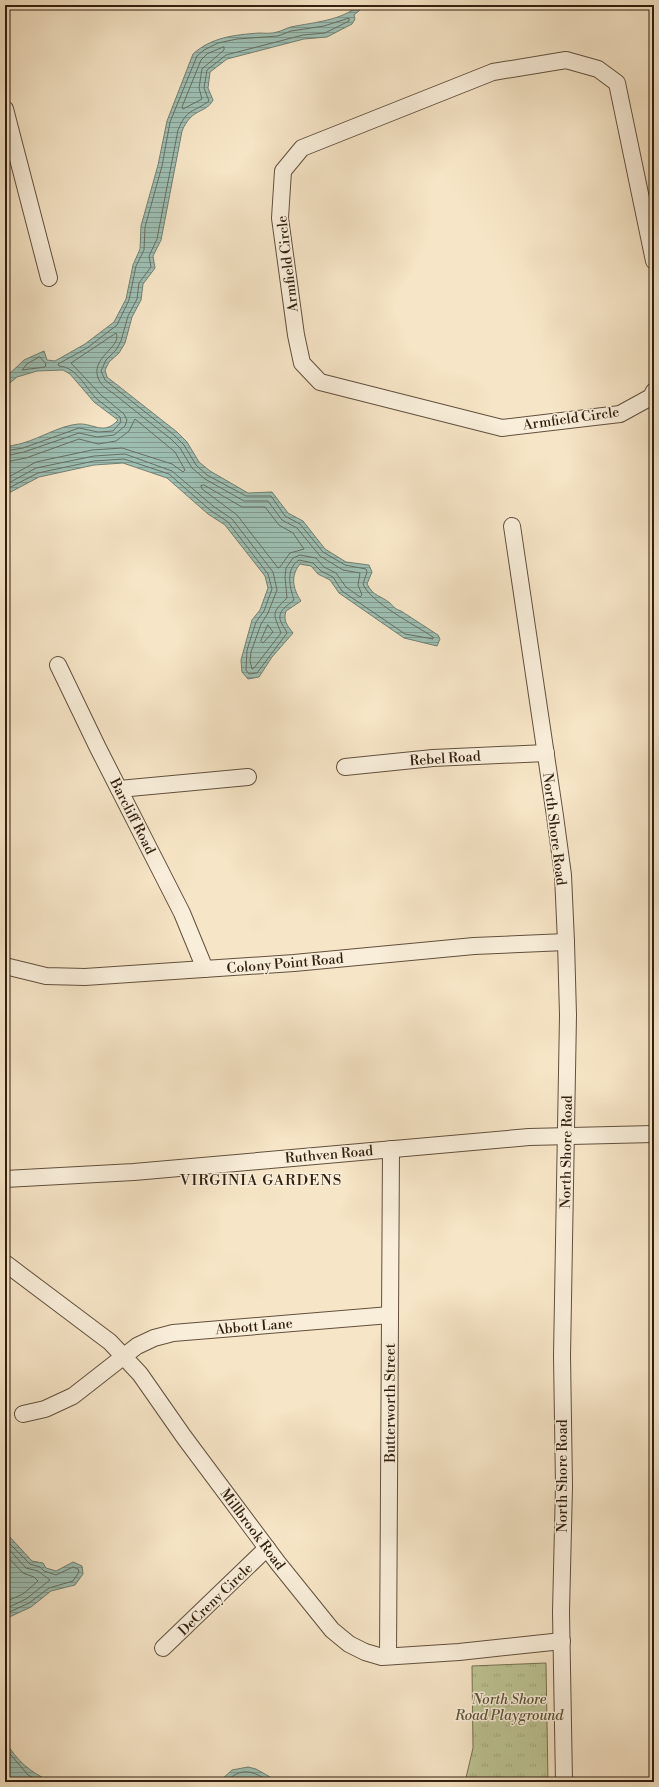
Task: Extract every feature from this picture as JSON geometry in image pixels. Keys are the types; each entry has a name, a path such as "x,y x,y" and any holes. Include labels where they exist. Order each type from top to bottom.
{"street":[{"name":"Armfield Circle","path":"654,261 618,83 598,69 566,60 486,74 302,148 283,171 280,218 296,336 302,363 320,382 502,428 620,414 651,396 654,391"},
{"path":"5,109 49,278"},
{"name":"North Shore Road","path":"512,526 563,875 566,942 568,1014 562,1356 564,1486 562,1641 564,1782"},
{"name":"Barcliff Road","path":"58,665 182,913 205,969"},
{"name":"Rebel Road","path":"345,767 433,758 546,753"},
{"path":"119,789 248,777"},
{"name":"Colony Point Road","path":"5,966 46,976 68,977 205,969 474,946 566,942"},
{"name":"Ruthven Road","path":"5,1179 134,1172 529,1137 654,1134"},
{"name":"Butterworth Street","path":"388,1656 391,1149"},
{"name":"Millbrook Road","path":"5,1263 110,1342 124,1355 140,1374 184,1437 267,1548 332,1630 349,1644 365,1652 382,1657 459,1652 562,1641"},
{"name":"Abbott Lane","path":"23,1414 45,1409 72,1396 124,1355 154,1338 173,1333 390,1315"},
{"name":"DeCreny Circle","path":"163,1648 267,1548"}],"green space":[{"name":"North Shore Road Playground","path":"546,1663 548,1782 465,1782 473,1748 472,1666"}],"water":[{"path":"360,5 366,5 354,15 355,19 352,24 327,37 304,39 227,59 210,72 208,88 213,100 207,107 190,118 182,131 161,240 153,256 155,268 143,284 141,300 132,317 125,343 119,353 109,362 105,370 107,377 177,432 187,442 199,462 210,471 248,493 272,492 288,513 303,521 325,549 346,562 369,565 372,572 367,584 372,591 396,609 438,635 440,639 437,646 404,638 339,593 330,580 318,574 311,566 300,564 295,573 294,582 296,592 301,601 286,611 285,614 286,623 293,633 272,657 259,677 248,679 242,672 241,660 252,620 260,610 268,588 265,576 225,525 208,514 167,478 123,463 94,465 39,477 5,495 5,448 30,441 71,425 84,424 103,428 113,425 118,420 94,402 70,374 63,370 37,371 17,377 5,387 5,378 24,360 44,351 47,360 55,361 85,344 114,322 126,299 133,265 140,249 141,226 158,165 167,121 193,54 200,48 216,40 232,36 275,33 291,27 336,18"},
{"path":"5,1535 8,1535 32,1561 43,1563 46,1568 56,1571 73,1562 82,1566 83,1574 75,1585 51,1591 31,1607 5,1619"},
{"path":"5,1741 19,1760 36,1774 51,1782 5,1782"},
{"path":"248,1767 256,1769 279,1782 219,1782 232,1770"}],"district":[{"name":"VIRGINIA GARDENS","path":"261,1180"}]}
